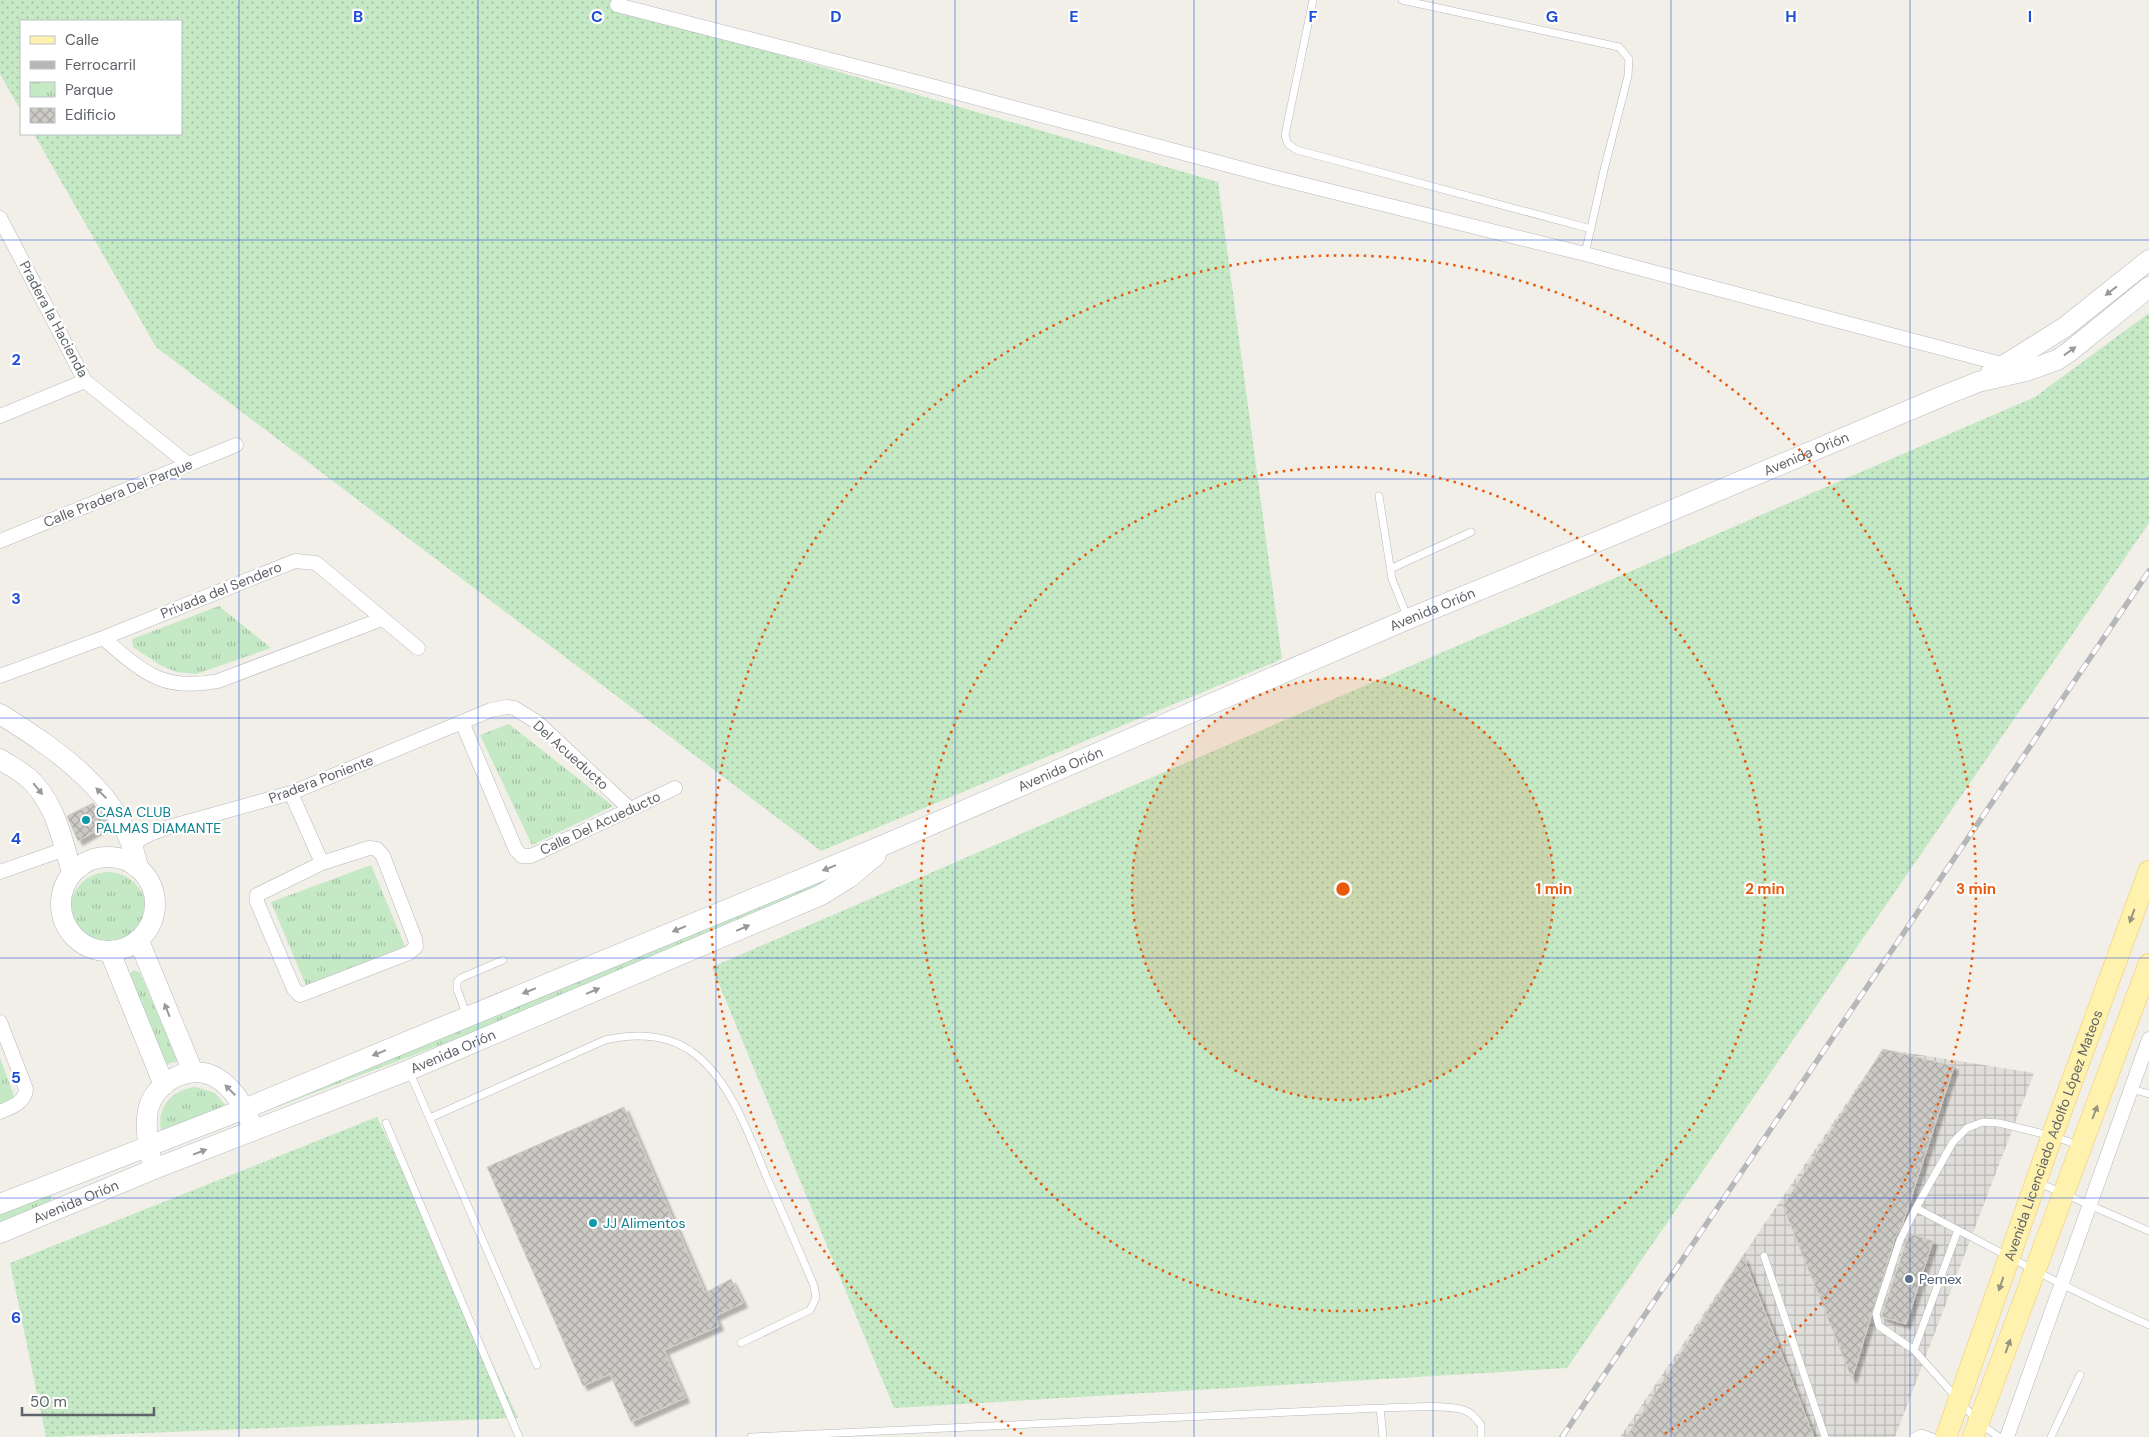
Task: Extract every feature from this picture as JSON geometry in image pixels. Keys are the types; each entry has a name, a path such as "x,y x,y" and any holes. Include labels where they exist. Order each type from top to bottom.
{"main road":[{"name":"Avenida Licenciado Adolfo López Mateos","path":"1946,1437 2052,1136 2149,870"},
{"path":"1976,1430 2148,969"}],"street":[{"path":"617,5 918,82 1273,177 1585,254 2026,371"},
{"name":"Pradera la Hacienda","path":"1,220 86,381 188,464"},
{"name":"Avenida Orión","path":"1978,382 2065,327 2149,260"},
{"name":"Avenida Orión","path":"0,1204 244,1108 891,842 1408,619 1602,540 1978,382 2043,366 2069,352 2149,287"},
{"path":"0,416 86,381"},
{"name":"Calle Pradera Del Parque","path":"0,541 236,445"},
{"name":"Privada del Sendero","path":"0,676 104,638 295,561 316,563 418,648"},
{"path":"104,638 138,668 153,677 176,684 196,685 218,681 382,619"},
{"name":"Pradera Poniente","path":"133,844 150,834 169,827 291,793 491,710 507,706"},
{"name":"Del Acueducto","path":"507,706 514,708 537,722 630,809"},
{"path":"0,714 42,740 72,764 95,787 117,812 133,844 138,867"},
{"name":"Calle Del Acueducto","path":"462,722 516,850 522,856 531,856 675,788"},
{"path":"0,759 26,776 37,786 49,804 72,873"},
{"path":"291,793 322,863"},
{"name":"Avenida Orión","path":"0,1233 154,1169 254,1132 409,1070 821,895 850,877 891,842"},
{"path":"369,848 377,849 383,856 415,939 416,947 409,953 300,995 294,989 256,898 260,892 322,863 369,848"},
{"path":"0,872 65,849"},
{"path":"103,857 115,857 126,860 138,867 148,877 154,888 156,901 155,915 150,927 139,941 110,952 90,948 80,942 65,925 62,915 62,893 72,873 92,860 103,857"},
{"path":"139,941 192,1072"},
{"path":"110,952 164,1085"},
{"path":"0,1022 26,1089 25,1096 21,1101 0,1112"},
{"path":"2007,1437 2149,1039"},
{"path":"154,1169 146,1128 148,1110 155,1094 179,1075 192,1072 206,1073 218,1078 238,1097 254,1132"}],"lane":[{"path":"1313,0 1285,136 1288,144 1297,150 1591,229"},
{"path":"1402,0 1619,47 1629,59 1628,76 1585,254"},
{"path":"1379,496 1392,579 1408,619"},
{"path":"1390,569 1471,532"},
{"path":"468,1016 457,988 457,982 461,978 503,960"},
{"path":"430,1118 605,1040 628,1035 666,1039 695,1054 718,1077 746,1129 814,1286 816,1298 810,1310 741,1343"},
{"path":"409,1070 537,1365"},
{"path":"2131,1089 2149,1094"},
{"path":"1999,1437 1976,1430 1960,1401 1914,1350 1879,1326 1876,1314 1900,1240 1953,1142 1967,1128 1982,1122 2000,1124 2052,1136 2082,1146"},
{"path":"386,1123 519,1437"},
{"path":"2036,1182 2149,1231"},
{"path":"1916,1208 2061,1285 2149,1325"},
{"path":"1914,1350 1958,1230"},
{"path":"1764,1256 1825,1437"},
{"path":"2051,1437 2080,1375"},
{"path":"1380,1408 1383,1437"},
{"path":"751,1437 1380,1408 1460,1409 1473,1415 1481,1425 1481,1437"},
{"path":"1913,1437 1921,1433 1933,1437"}],"shaded area":[{"path":"1883,1049 2034,1073 1895,1437 1620,1437"}],"green space":[{"path":"0,0 622,0 629,11 1218,182 1282,659 821,851 156,347 35,135 182,135 182,20 20,20 20,109 0,74"},
{"path":"2149,313 2149,523 1567,1368 894,1408 712,967 2035,397"},
{"path":"219,606 271,648 196,674 177,672 160,665 133,647 132,639"},
{"path":"509,724 613,806 532,845 480,735"},
{"path":"371,865 405,946 307,988 271,902"},
{"path":"108,872 122,875 135,883 143,896 146,910 143,924 135,937 122,945 108,948 94,945 81,937 73,924 70,910 73,896 81,883 94,875"},
{"path":"825,875 822,885 479,1030 256,1115 253,1108"},
{"path":"134,970 140,973 178,1061 166,1064 130,977"},
{"path":"0,1058 16,1101 0,1107"},
{"path":"196,1087 215,1093 228,1108 162,1136 161,1117 167,1103 179,1092"},
{"path":"377,1117 518,1418 46,1437 10,1263"},
{"path":"51,1189 51,1203 0,1224 0,1209"}],"building":[{"name":"CASA CLUB PALMAS DIAMANTE","path":"93,803 108,824 78,841 67,816"},
{"path":"1883,1049 1954,1066 1903,1223 1895,1238 1852,1379 1783,1206"},
{"name":"JJ Alimentos","path":"624,1107 705,1293 731,1279 743,1303 715,1316 719,1326 664,1350 685,1398 631,1422 610,1374 583,1386 487,1167"},
{"name":"Pemex","path":"1909,1233 1933,1241 1906,1324 1882,1317 1882,1314"},
{"path":"1743,1256 1814,1437 1626,1437 1644,1411"}],"railway":[{"path":"1562,1437 2149,571"}],"place":[{"name":"CASA CLUB PALMAS DIAMANTE","path":"86,820"},
{"name":"JJ Alimentos","path":"593,1223"},
{"name":"Pemex","path":"1909,1279"}]}
